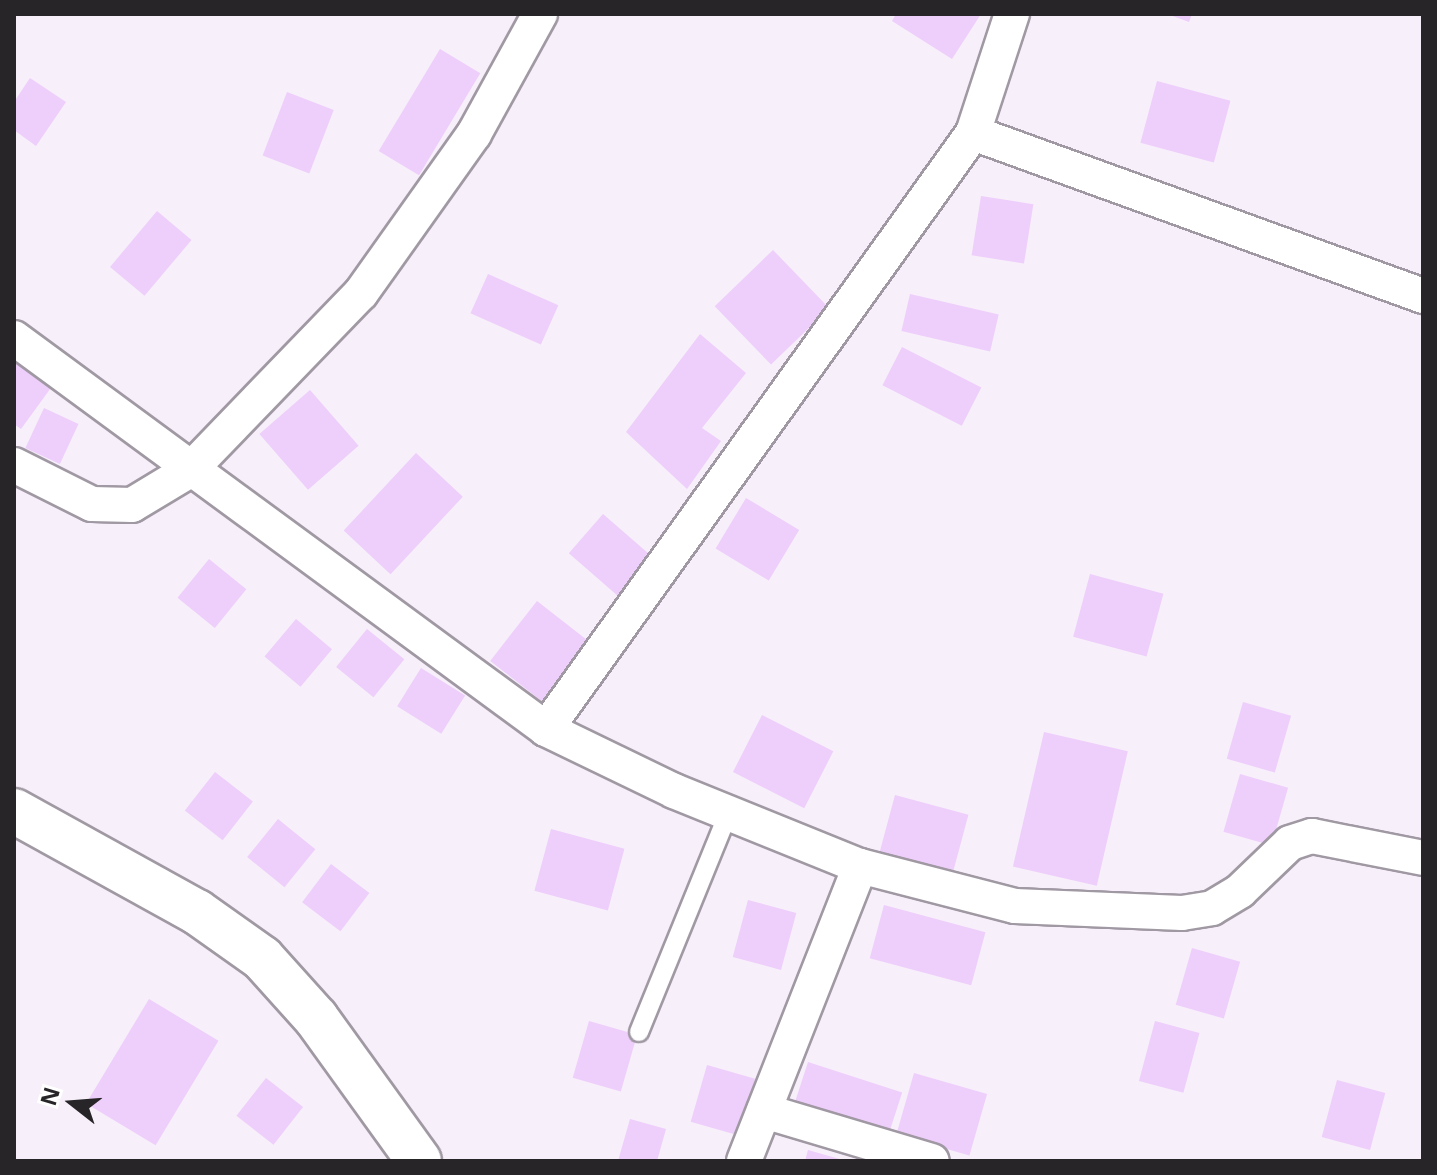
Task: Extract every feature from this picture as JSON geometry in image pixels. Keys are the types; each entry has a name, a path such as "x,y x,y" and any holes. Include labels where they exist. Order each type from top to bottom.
{"street":[{"path":"14,465 92,504 132,505 190,470 361,293 474,134 540,14"},
{"path":"546,729 973,133 1012,14"},
{"path":"973,133 1423,296"},
{"path":"14,338 546,729 728,814 860,866 1015,906 1182,913 1240,891 1290,843 1312,836 1335,835 1423,858"},
{"path":"14,811 197,912 262,958 316,1018 419,1161"},
{"path":"744,1161 860,866"},
{"path":"764,1111 932,1161"}],"lane":[{"path":"639,1032 728,814"}],"building":[{"path":"896,14 981,14 952,59 892,21"},
{"path":"1167,14 1192,14 1189,22"},
{"path":"440,49 480,73 419,175 379,151"},
{"path":"30,78 66,102 36,146 14,130 14,102"},
{"path":"1157,81 1230,101 1214,162 1140,143"},
{"path":"287,92 334,110 309,173 263,155"},
{"path":"981,196 1033,204 1024,264 972,255"},
{"path":"157,211 191,240 145,296 110,267"},
{"path":"773,250 829,308 771,365 715,306"},
{"path":"488,274 558,305 541,345 471,313"},
{"path":"910,294 999,314 990,351 901,331"},
{"path":"700,334 746,373 702,428 721,441 687,489 626,432"},
{"path":"902,347 981,387 962,426 882,385"},
{"path":"14,357 53,385 21,429 14,424"},
{"path":"310,390 359,446 308,490 259,434"},
{"path":"44,408 78,424 60,464 25,448"},
{"path":"416,453 463,497 391,574 344,531"},
{"path":"746,498 799,530 769,581 716,549"},
{"path":"603,514 654,558 619,597 569,553"},
{"path":"209,559 246,589 215,628 178,598"},
{"path":"1090,574 1163,594 1147,656 1073,637"},
{"path":"537,601 592,644 545,704 490,661"},
{"path":"296,619 332,649 301,687 265,657"},
{"path":"367,629 404,659 373,697 336,667"},
{"path":"421,668 465,696 441,734 397,706"},
{"path":"1243,702 1291,716 1275,772 1227,759"},
{"path":"762,715 833,751 804,808 733,772"},
{"path":"1044,732 1128,751 1097,886 1013,866"},
{"path":"215,772 253,802 223,840 185,811"},
{"path":"1240,774 1288,788 1272,845 1223,832"},
{"path":"895,795 968,815 952,876 878,857"},
{"path":"278,819 315,849 284,887 247,857"},
{"path":"551,829 624,849 608,910 534,891"},
{"path":"331,864 369,893 340,931 302,902"},
{"path":"748,900 796,913 781,970 733,957"},
{"path":"884,905 985,932 971,985 870,958"},
{"path":"1192,948 1240,962 1224,1018 1176,1005"},
{"path":"149,999 218,1041 156,1145 86,1104"},
{"path":"589,1021 637,1035 621,1091 573,1078"},
{"path":"1155,1021 1199,1033 1183,1093 1139,1081"},
{"path":"808,1062 902,1093 888,1137 793,1107"},
{"path":"707,1065 755,1079 739,1135 691,1122"},
{"path":"914,1073 987,1094 969,1155 896,1135"},
{"path":"266,1078 303,1107 273,1145 236,1116"},
{"path":"1337,1080 1385,1093 1370,1150 1322,1137"},
{"path":"630,1119 666,1129 657,1161 618,1161"},
{"path":"808,1150 843,1160 843,1161 805,1161"}]}
